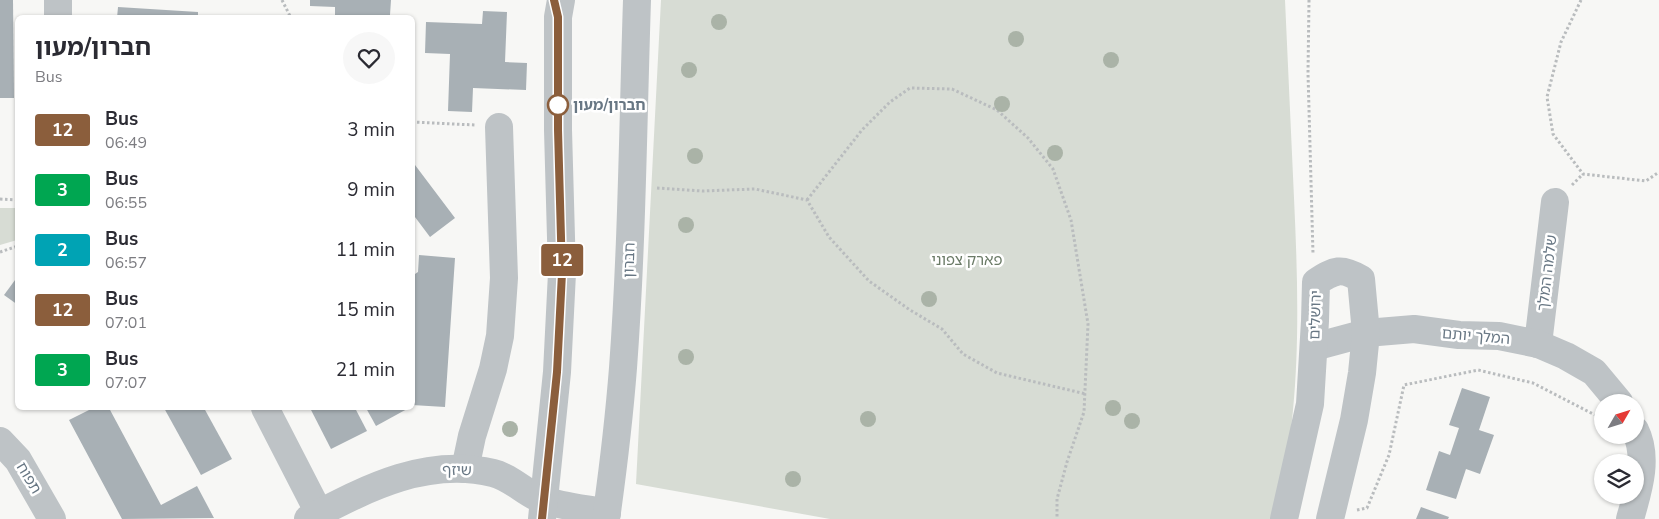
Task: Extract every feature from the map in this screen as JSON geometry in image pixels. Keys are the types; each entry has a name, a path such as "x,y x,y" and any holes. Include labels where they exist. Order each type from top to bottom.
{"street":[{"path":"58,0 58,15"},
{"name":"חברון","path":"606,516 616,443 623,368 631,187 636,0"},
{"path":"542,509 557,372 562,273 557,6"},
{"path":"465,469 472,436 493,369 500,336 504,278 499,127"},
{"name":"שלמה המלך","path":"1538,344 1555,202"},
{"name":"ירושלים","path":"1284,519 1310,404 1316,282 1330,272 1348,271 1361,279 1366,333 1362,374 1354,420 1331,516"},
{"name":"המלך יותם","path":"1314,347 1366,333 1414,329 1459,336 1499,336 1538,344 1566,356 1594,372 1602,394"},
{"path":"266,410 314,516"},
{"name":"תפוח","path":"0,441 18,460 52,519"},
{"path":"1630,519 1640,485 1641,455 1638,444"},
{"name":"שיזף","path":"314,516 364,491 397,478 430,470 465,469 495,473 542,509 606,516"}],"path":[{"path":"282,0 290,15"},
{"path":"1308,0 1308,73 1316,282"},
{"path":"1581,0 1561,42 1547,96 1553,134 1583,174 1646,182 1659,172"},
{"path":"807,200 862,130 890,102 910,88 952,89 997,110 1028,138 1053,169 1071,220 1088,324 1084,412 1057,499 1057,519"},
{"path":"631,187 702,191 755,189 807,200 829,237 869,281 910,310 942,329 963,354 997,373 1086,394"},
{"path":"0,199 15,200"},
{"path":"0,252 15,247"},
{"path":"1331,516 1367,508 1389,455 1404,385 1478,370 1533,383 1594,404"}],"green space":[{"name":"פארק צפוני","path":"661,0 1285,0 1296,238 1297,319 1294,400 1290,440 1274,519 830,519 636,484"},
{"path":"0,208 15,208 15,241 0,245"}],"building":[{"path":"0,0 13,0 14,98 0,98"},
{"path":"310,0 391,0 390,15 335,15 335,7 310,6"},
{"path":"118,7 198,12 198,15 117,15"},
{"path":"483,11 507,12 505,62 527,63 526,90 473,88 472,112 448,111 450,54 425,53 426,22 482,24"},
{"path":"415,165 455,218 430,237 415,217"},
{"path":"419,255 455,258 445,407 415,405 415,274 418,272"},
{"path":"15,280 15,303 4,295"},
{"path":"1462,388 1490,397 1479,430 1494,435 1480,474 1466,469 1456,499 1426,490 1439,451 1450,455 1459,428 1449,425"},
{"path":"89,410 110,410 161,505 197,486 214,518 122,519 69,420"},
{"path":"165,410 205,410 232,459 201,475"},
{"path":"311,410 356,410 367,431 331,449"},
{"path":"367,410 405,410 376,426"},
{"path":"1421,507 1449,517 1448,519 1416,519"}],"bus line":[{"name":"12","path":"542,519 557,372 562,273 558,130 558,17 554,0"}],"place":[{"name":"חברון/מעון","path":"558,105"}]}
